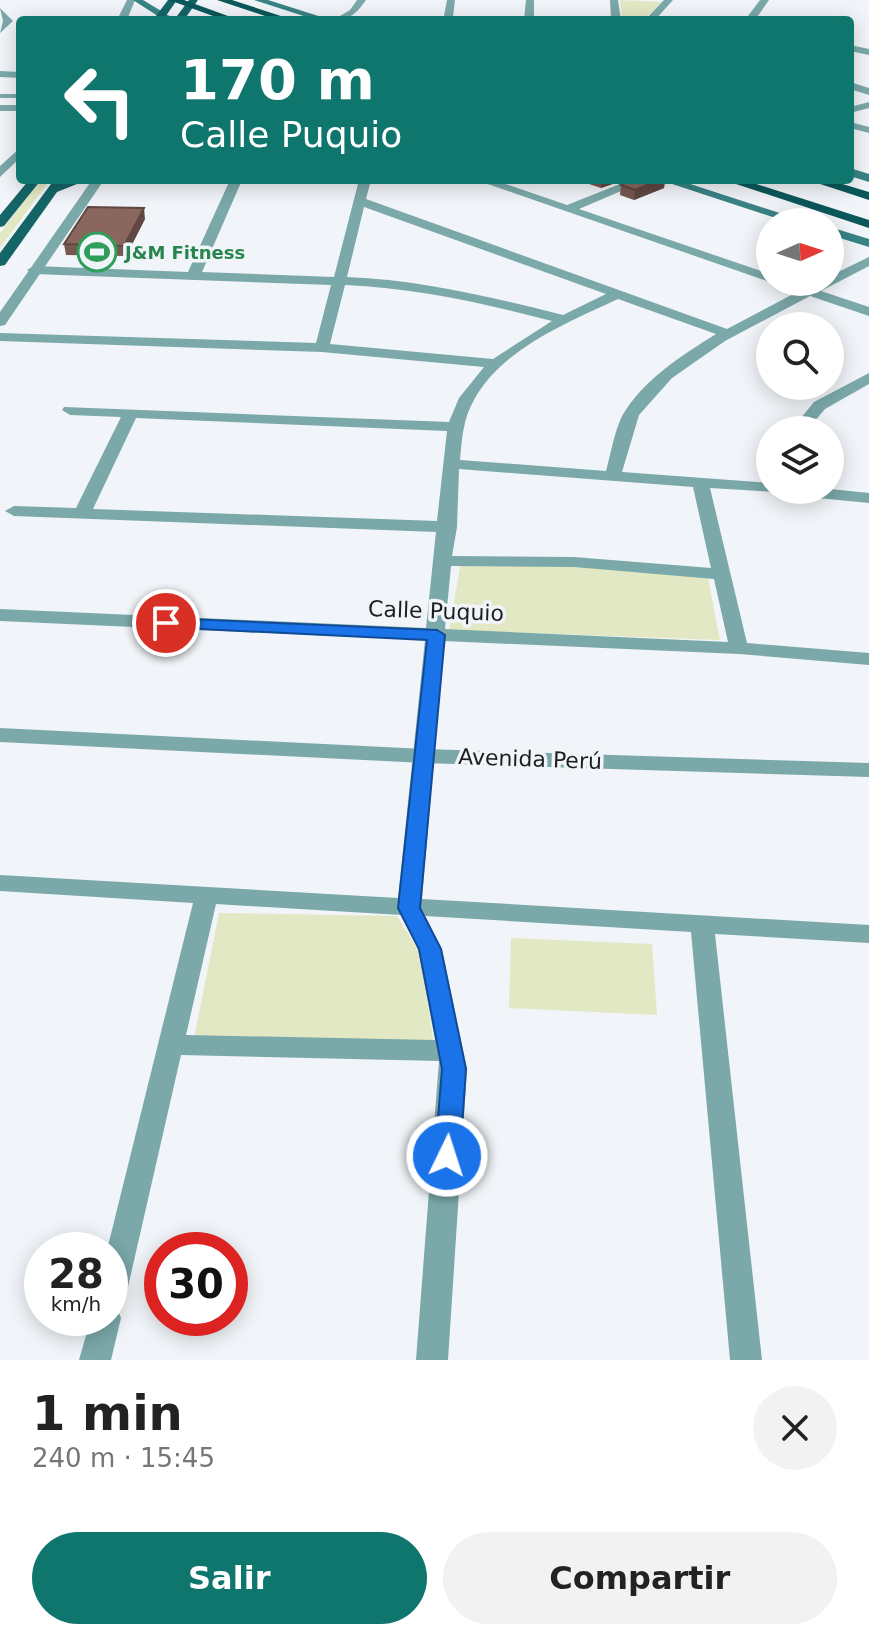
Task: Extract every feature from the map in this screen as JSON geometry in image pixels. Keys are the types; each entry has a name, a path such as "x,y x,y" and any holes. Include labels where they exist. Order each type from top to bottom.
{"highway":[{"path":"174,0 192,3 224,16"},
{"path":"222,0 275,16"},
{"path":"744,184 869,224"},
{"path":"828,184 869,196"}],"main road":[{"path":"137,0 161,16"},
{"path":"258,0 312,16"},
{"path":"0,223 32,184"},
{"path":"679,184 756,208"},
{"path":"0,262 56,185"},
{"path":"844,235 869,243"}],"street":[{"path":"654,16 669,0"},
{"path":"346,16 353,12 358,1"},
{"path":"0,11 8,21 0,30"},
{"path":"0,173 16,155"},
{"path":"0,322 95,184"},
{"path":"194,274 234,184"},
{"path":"322,348 364,184"},
{"path":"494,184 756,273"},
{"path":"568,209 631,184"},
{"path":"360,201 731,335"},
{"path":"844,274 869,261"},
{"path":"34,270 340,280 436,289 564,320"},
{"path":"432,1360 454,1069 430,949 409,908 448,527 455,427 468,395 498,364 564,320 616,295"},
{"path":"613,475 631,416 654,385 689,357 803,296"},
{"path":"822,296 869,312"},
{"path":"0,337 322,348 498,364"},
{"path":"808,416 869,378"},
{"path":"70,410 455,427"},
{"path":"82,513 131,412"},
{"path":"454,464 756,487"},
{"path":"700,482 739,648"},
{"path":"844,495 869,498"},
{"path":"14,511 448,527"},
{"path":"444,561 574,562 722,574"},
{"name":"Calle Puquio","path":"0,615 739,648 869,659"},
{"name":"Avenida Perú","path":"0,735 424,756 869,770"},
{"path":"0,883 869,934"},
{"path":"126,1232 207,893"},
{"path":"702,925 746,1360"},
{"path":"171,1045 451,1051"},
{"path":"95,1360 101,1336"}],"green space":[{"path":"620,0 662,2 647,16 622,16"},
{"path":"37,184 47,184 0,248 0,233"},
{"path":"461,561 586,566 708,578 720,640 449,630"},
{"path":"219,913 397,916 419,951 434,1043 194,1038"},
{"path":"511,938 652,944 657,1015 509,1008"}],"building":[{"path":"623,184 649,184 635,190 621,185"},
{"path":"88,207 144,208 124,246 64,244"}],"place":[{"name":"J&M Fitness","path":"97,252"}],"route":[{"path":"166,623 437,635 409,908 430,949 454,1069 447,1156"}]}
